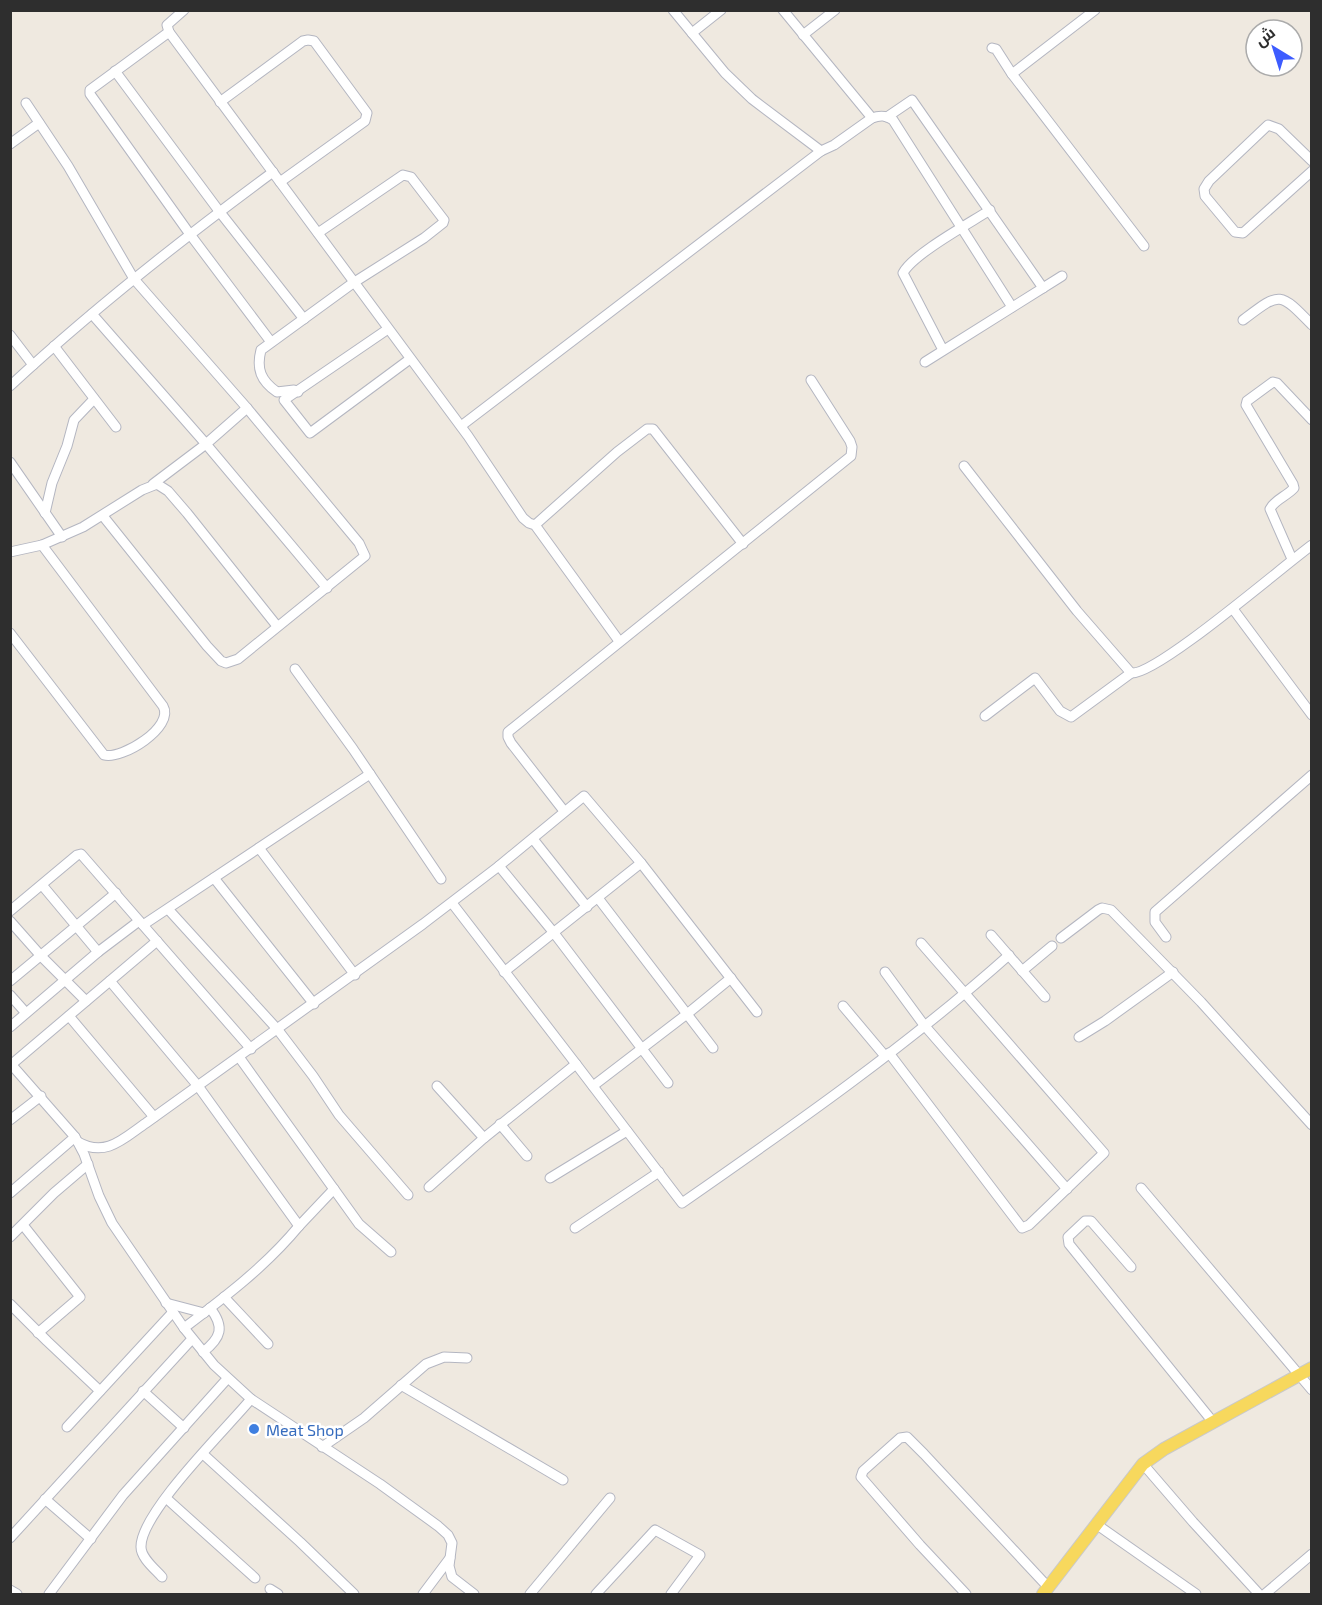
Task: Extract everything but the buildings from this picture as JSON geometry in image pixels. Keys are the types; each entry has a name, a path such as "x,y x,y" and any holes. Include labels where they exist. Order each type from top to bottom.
{"main road":[{"path":"1046,1591 1143,1464 1164,1449 1306,1371"}],"street":[{"path":"184,10 167,25 169,32 461,426 523,518 535,525 619,641"},
{"path":"673,10 725,73 752,99 820,152"},
{"path":"692,33 721,10"},
{"path":"783,10 872,118"},
{"path":"803,35 836,10"},
{"path":"1012,74 1095,10"},
{"path":"169,32 90,90 90,94 189,233 272,342"},
{"path":"220,102 303,41 314,41 367,113 367,117 365,121 280,182"},
{"path":"992,48 996,49 1012,74 1144,246"},
{"path":"115,71 219,212 304,319"},
{"path":"887,117 912,100 1043,288"},
{"path":"26,103 68,166 134,279 247,408 365,553 363,559 230,663 221,661 103,516"},
{"path":"461,426 820,152 834,145 872,118 879,116 893,120 1012,307"},
{"path":"10,144 39,123"},
{"path":"1311,161 1279,129 1268,125 1209,181 1204,189 1204,196 1235,232 1243,232 1311,171"},
{"path":"10,386 54,346 189,233 273,172"},
{"path":"298,392 294,390 277,392 263,381 258,366 261,350 353,283 424,238 444,220 411,177 403,175 318,233"},
{"path":"943,350 903,273 907,266 934,246 990,210"},
{"path":"925,362 1062,276"},
{"path":"1243,320 1270,300 1283,298 1292,303 1311,325"},
{"path":"92,314 206,444 327,588"},
{"path":"388,330 284,400 310,434 410,359"},
{"path":"10,335 33,365"},
{"path":"54,346 116,427"},
{"path":"564,811 511,743 508,732 851,456 850,441 811,380"},
{"path":"1292,559 1270,509 1271,505 1294,488 1293,484 1245,405 1247,401 1273,382 1311,420"},
{"path":"45,513 52,483 67,446 74,420 94,399"},
{"path":"10,552 42,545 103,516 153,484 206,444 247,408"},
{"path":"535,525 617,452 647,429 653,429 743,544"},
{"path":"10,462 62,537"},
{"path":"964,466 1077,611 1131,673 1137,674 1147,670 1233,609 1311,544"},
{"path":"153,484 160,485 168,491 278,626"},
{"path":"10,633 104,755 119,755 136,745 160,726 165,719 166,710 42,545"},
{"path":"1233,609 1311,715"},
{"path":"296,669 441,879"},
{"path":"985,717 1035,678 1060,711 1071,717 1131,673"},
{"path":"10,1027 98,952 141,923 168,909 370,774"},
{"path":"1166,937 1155,922 1155,912 1311,775"},
{"path":"76,1140 93,1149 107,1148 154,1117 452,903 584,796 758,1012"},
{"path":"533,839 587,907"},
{"path":"259,848 354,975"},
{"path":"10,911 80,853 251,1048"},
{"path":"504,972 640,863"},
{"path":"499,866 554,933 668,1083"},
{"path":"214,878 314,1004"},
{"path":"42,885 78,925 98,952"},
{"path":"10,981 116,893"},
{"path":"598,898 713,1048"},
{"path":"452,903 682,1203 887,1055 966,994 1009,955"},
{"path":"1061,938 1098,910 1107,908 1112,910 1173,972 1311,1125"},
{"path":"168,909 278,1030 317,1081 339,1115 408,1195"},
{"path":"10,921 86,1001"},
{"path":"991,935 1045,997"},
{"path":"158,941 11,1063 76,1140 112,1223 203,1353 227,1379 251,1399 438,1526 450,1539 449,1566 452,1577 474,1594"},
{"path":"843,1006 887,1055 1022,1228 1029,1225 1102,1156 1103,1150 921,943"},
{"path":"1022,971 1052,946"},
{"path":"885,972 924,1025 1067,1189"},
{"path":"1079,1037 1173,972"},
{"path":"593,1086 731,978"},
{"path":"110,981 198,1086 299,1226"},
{"path":"10,995 26,1013"},
{"path":"69,1016 154,1117"},
{"path":"239,1057 359,1224 391,1252"},
{"path":"429,1187 500,1124 576,1064"},
{"path":"437,1086 484,1138"},
{"path":"10,1120 40,1096"},
{"path":"500,1124 527,1156"},
{"path":"550,1178 627,1131"},
{"path":"10,1193 76,1140"},
{"path":"10,1237 88,1164"},
{"path":"575,1228 659,1172"},
{"path":"1141,1188 1306,1371 1311,1390"},
{"path":"184,1328 224,1298 268,1259 334,1189"},
{"path":"1131,1267 1091,1221 1085,1221 1068,1237 1069,1244 1214,1422"},
{"path":"23,1225 80,1297 38,1333"},
{"path":"224,1298 268,1344"},
{"path":"166,1303 207,1310 218,1319 219,1329 213,1343 203,1353"},
{"path":"10,1304 100,1391"},
{"path":"67,1427 173,1312"},
{"path":"10,1538 192,1339"},
{"path":"322,1447 364,1418 430,1361 449,1357 466,1358"},
{"path":"49,1594 123,1495 227,1379"},
{"path":"401,1385 563,1480"},
{"path":"143,1391 184,1428"},
{"path":"162,1577 143,1554 141,1546 149,1524 166,1498 251,1399"},
{"path":"966,1594 861,1477 863,1471 900,1438 907,1437 924,1454 1046,1591"},
{"path":"203,1454 354,1594"},
{"path":"1143,1464 1192,1522 1259,1594"},
{"path":"166,1498 255,1578"},
{"path":"530,1594 610,1498"},
{"path":"45,1499 91,1539"},
{"path":"1096,1524 1196,1594"},
{"path":"596,1594 655,1530 700,1555 671,1594"},
{"path":"1265,1594 1311,1554"},
{"path":"423,1594 450,1557"},
{"path":"10,1590 17,1594"}],"place":[{"name":"Meat Shop","path":"254,1429"}]}
